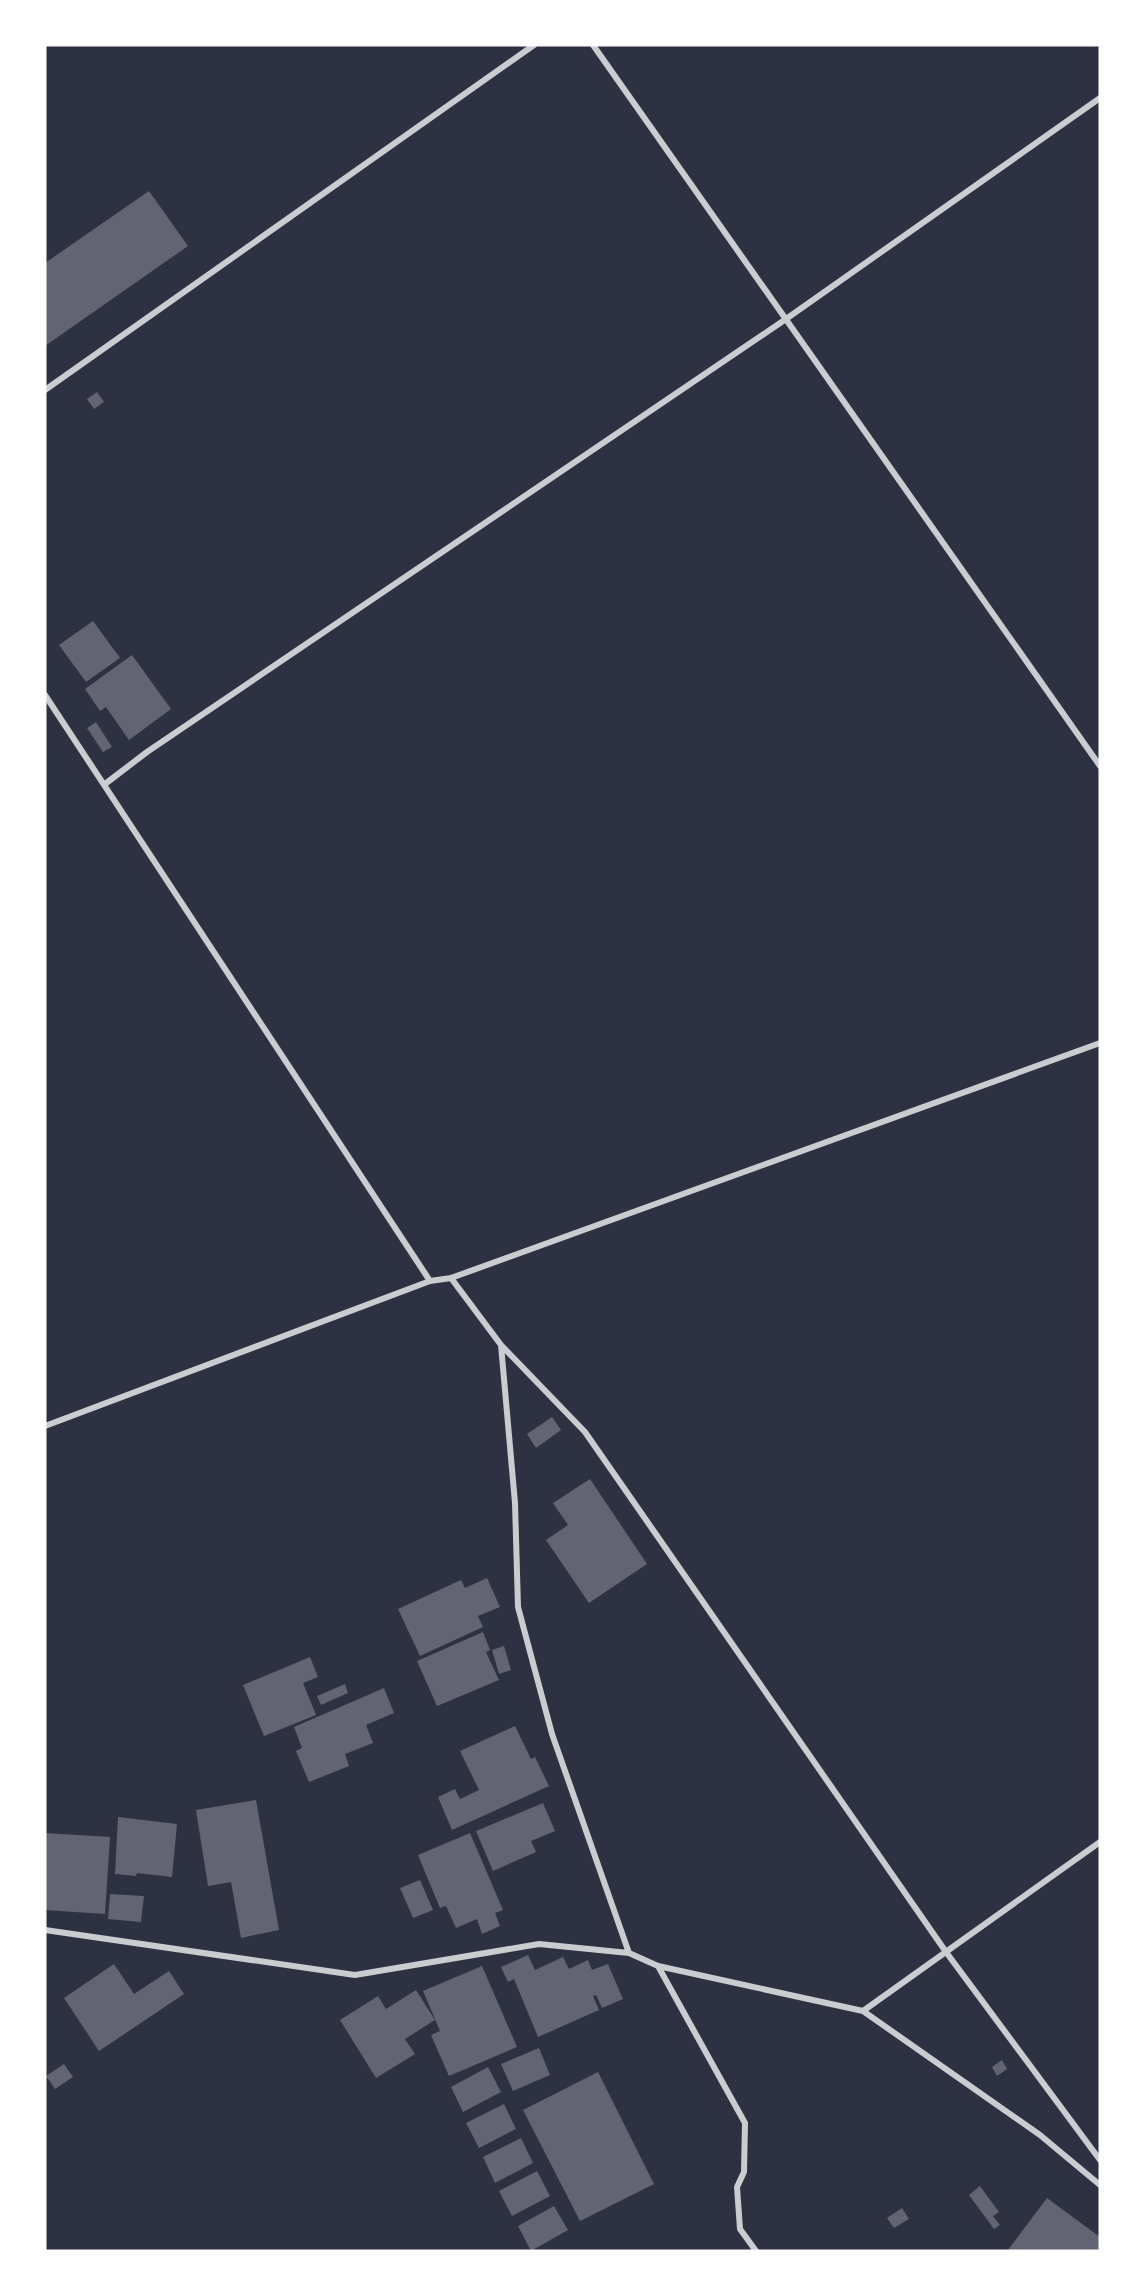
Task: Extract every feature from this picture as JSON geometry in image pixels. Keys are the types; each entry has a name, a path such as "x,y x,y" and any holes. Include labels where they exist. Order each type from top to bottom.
{"street":[{"path":"45,390 534,45"},
{"path":"593,45 1100,766"},
{"path":"105,784 147,752 786,319 1100,98"},
{"path":"45,695 430,1281"},
{"path":"45,1426 430,1281 451,1278 1100,1042"},
{"path":"451,1278 501,1345 585,1432 946,1952 1100,2160"},
{"path":"501,1345 515,1503 518,1607 552,1734 629,1953"},
{"path":"863,2010 1100,1842"},
{"path":"45,1930 355,1975 539,1944 629,1953 658,1966 863,2010 1040,2135 1100,2185"},
{"path":"658,1966 746,2122 744,2172 737,2187 740,2229 756,2251"}],"building":[{"path":"149,191 188,246 45,346 45,263"},
{"path":"97,392 104,402 94,409 87,399"},
{"path":"93,621 120,658 86,682 59,645"},
{"path":"132,655 171,709 129,740 106,707 100,711 85,689"},
{"path":"96,722 112,747 103,752 87,728"},
{"path":"552,1417 561,1430 536,1448 527,1434"},
{"path":"590,1479 647,1564 589,1603 546,1540 568,1525 553,1503"},
{"path":"487,1578 500,1607 478,1616 483,1627 420,1656 398,1609 461,1580 465,1588"},
{"path":"483,1632 490,1650 486,1652 499,1680 437,1706 417,1661"},
{"path":"504,1646 511,1670 499,1674 492,1650"},
{"path":"310,1657 318,1677 303,1683 316,1715 264,1736 243,1685"},
{"path":"345,1684 348,1693 321,1705 317,1696"},
{"path":"384,1688 394,1713 366,1725 373,1743 345,1754 349,1766 309,1782 296,1751 302,1748 294,1727"},
{"path":"515,1726 531,1759 535,1757 549,1786 452,1830 438,1797 455,1789 460,1799 479,1790 460,1751"},
{"path":"256,1800 279,1930 241,1938 231,1882 208,1886 196,1810"},
{"path":"543,1803 555,1831 531,1841 536,1852 493,1871 476,1831"},
{"path":"118,1817 177,1824 172,1877 137,1873 136,1876 115,1874"},
{"path":"45,1833 110,1837 105,1914 45,1910"},
{"path":"470,1833 503,1910 495,1913 500,1926 482,1934 477,1919 456,1928 446,1906 440,1908 418,1855"},
{"path":"420,1880 433,1910 413,1918 400,1888"},
{"path":"110,1894 144,1896 141,1922 108,1919"},
{"path":"528,1955 535,1970 563,1957 569,1969 588,1960 592,1970 608,1964 623,1999 602,2008 596,1995 593,1996 599,2010 538,2037 514,1979 508,1982 501,1967"},
{"path":"114,1964 134,1994 169,1971 184,1994 99,2051 64,1998"},
{"path":"482,1966 517,2047 449,2076 431,2035 440,2031 423,1991"},
{"path":"416,1990 435,2020 405,2039 415,2054 376,2078 340,2020 378,1996 386,2009"},
{"path":"539,2048 550,2075 513,2091 501,2064"},
{"path":"1002,2060 1007,2069 997,2076 992,2067"},
{"path":"64,2064 73,2077 55,2089 46,2076"},
{"path":"488,2067 501,2092 463,2112 451,2087"},
{"path":"598,2072 654,2184 580,2221 523,2110"},
{"path":"504,2104 516,2129 479,2148 466,2123"},
{"path":"521,2138 533,2163 495,2183 483,2157"},
{"path":"537,2171 550,2196 512,2216 499,2191"},
{"path":"980,2186 999,2212 993,2216 1000,2225 994,2229 969,2195"},
{"path":"1047,2198 1100,2237 1100,2251 1008,2250"},
{"path":"554,2206 568,2230 531,2251 518,2226"},
{"path":"902,2208 909,2219 894,2228 887,2218"}]}
